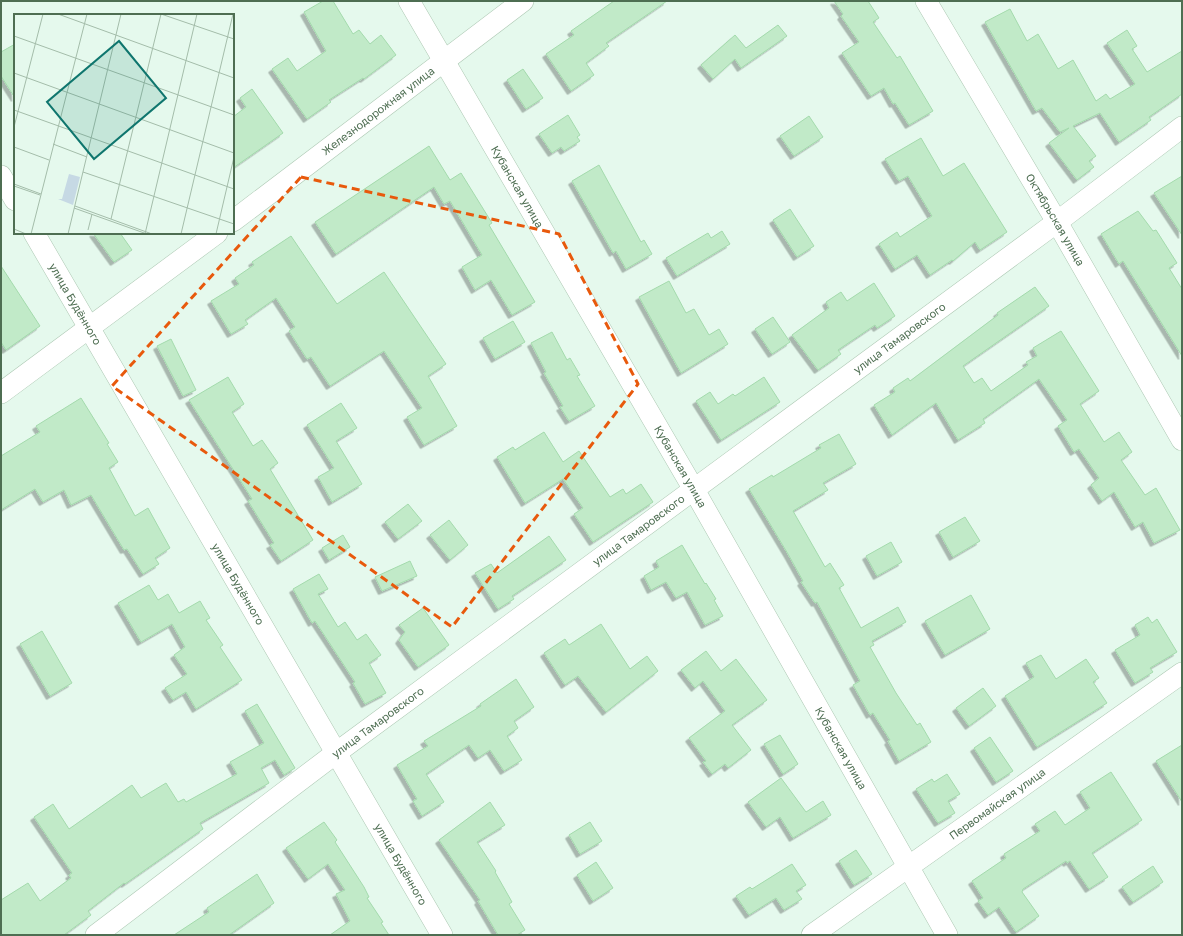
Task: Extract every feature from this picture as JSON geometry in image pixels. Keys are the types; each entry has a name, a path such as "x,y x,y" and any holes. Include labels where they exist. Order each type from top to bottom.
{"street":[{"name":"Кубанская улица","path":"409,1 693,488 908,869 947,935"},
{"name":"Железнодорожная улица","path":"234,219 523,1"},
{"name":"Октябрьская улица","path":"926,1 1057,222 1182,440"},
{"name":"улица Тамаровского","path":"96,935 336,753 693,488 1057,222 1182,127"},
{"path":"1,176 14,198"},
{"name":"улица Будённого","path":"35,234 442,935"},
{"path":"1,393 215,234"},
{"name":"Первомайская улица","path":"812,935 908,869 1182,673"}],"highlighted area":[{"path":"301,177 559,234 638,384 452,627 112,386"}],"building":[{"path":"323,1 333,1 353,34 359,30 370,44 381,35 396,55 364,79 363,78 329,100 331,102 307,119 272,69 288,58 297,71 326,51 304,12"},
{"path":"614,1 667,1 606,43 609,46 586,63 594,75 571,91 546,54 574,35 571,31"},
{"path":"834,1 868,1 879,18 873,22 897,58 900,56 933,111 909,125 895,103 893,104 884,88 871,96 842,53 859,42 841,16 843,14"},
{"path":"1010,9 1027,41 1038,34 1058,69 1073,60 1096,101 1106,94 1110,99 1135,84 1107,43 1127,30 1137,46 1132,49 1147,72 1182,51 1182,94 1149,117 1151,120 1119,142 1100,113 1073,126 1096,156 1089,161 1094,167 1077,180 1049,143 1069,128 1060,132 1042,108 1036,111 985,22"},
{"path":"778,25 787,36 741,68 735,59 713,79 701,65 735,35 746,48"},
{"path":"14,45 14,96 1,76 1,52"},
{"path":"523,69 543,98 526,109 507,80"},
{"path":"252,89 283,133 234,167 234,116 246,107 240,98"},
{"path":"568,115 580,135 577,137 580,141 564,151 561,147 552,153 539,134"},
{"path":"809,116 823,137 794,156 780,136"},
{"path":"921,138 943,176 964,163 1007,232 980,250 975,242 953,261 952,260 930,275 917,255 895,269 879,244 897,232 900,237 932,216 908,176 899,181 885,159"},
{"path":"429,146 450,180 461,173 492,223 489,225 535,302 512,315 491,280 475,290 462,267 482,255 450,201 444,204 434,187 336,254 315,222"},
{"path":"599,165 641,242 644,240 652,254 626,269 616,251 613,253 572,181"},
{"path":"1182,176 1182,235 1154,193"},
{"path":"790,209 814,246 797,257 773,220"},
{"path":"1138,211 1153,231 1156,230 1177,263 1169,268 1182,289 1182,356 1123,261 1119,264 1101,234"},
{"path":"722,231 730,244 677,276 666,258 708,233 711,238"},
{"path":"94,234 121,234 132,250 114,262"},
{"path":"291,236 337,304 384,272 446,364 428,376 457,426 424,445 407,417 422,408 384,351 330,386 311,357 307,359 289,331 295,327 276,298 245,320 248,324 231,334 211,301 239,284 235,278 254,265 252,262"},
{"path":"1,266 40,326 6,350 1,342"},
{"path":"669,281 686,313 694,309 709,335 719,329 728,344 681,373 639,297"},
{"path":"874,283 895,316 877,328 875,325 838,350 841,354 818,370 792,335 829,308 826,302 841,292 847,301"},
{"path":"1035,287 1049,306 963,366 974,383 982,378 991,391 1028,365 1026,362 1037,356 1033,348 1061,331 1099,391 1080,404 1104,442 1119,432 1132,452 1121,460 1145,495 1156,488 1180,530 1154,543 1143,522 1135,527 1114,492 1102,501 1091,485 1099,478 1079,449 1074,452 1058,426 1067,420 1039,379 983,419 985,423 958,440 936,403 892,435 874,405 895,392 893,388 908,378 910,381 998,315 997,313"},
{"path":"773,317 790,342 772,354 755,329"},
{"path":"513,321 525,342 495,359 483,338"},
{"path":"552,332 567,360 570,358 580,375 577,376 595,406 569,421 560,407 563,406 544,373 546,372 531,343"},
{"path":"171,339 196,390 183,396 157,346"},
{"path":"228,377 244,404 232,412 253,446 262,440 278,463 270,469 313,540 281,561 270,545 274,543 248,501 252,499 189,400"},
{"path":"764,377 780,402 721,440 696,401 710,392 718,404 733,394 735,396"},
{"path":"81,398 109,443 107,444 118,462 109,468 135,516 148,508 170,548 155,558 159,564 143,574 127,549 124,550 91,495 71,505 64,490 43,502 35,489 1,510 1,456 40,432 36,426"},
{"path":"341,403 357,428 336,441 362,484 332,502 318,477 334,468 307,425"},
{"path":"544,432 563,462 579,451 610,497 623,489 626,494 641,484 653,502 593,542 574,514 583,508 563,479 525,503 497,457 513,447 515,450"},
{"path":"839,434 856,464 823,483 828,490 793,511 825,567 830,563 844,585 839,588 861,628 898,607 906,622 872,641 874,645 870,647 896,693 917,725 920,723 931,742 899,761 888,741 890,740 873,713 870,715 853,685 860,681 817,602 815,603 801,582 803,581 788,554 749,489 772,475 773,477 821,448 819,445"},
{"path":"408,504 422,521 398,539 385,522"},
{"path":"965,517 980,541 953,557 939,532"},
{"path":"449,520 468,545 450,560 430,535"},
{"path":"343,535 350,547 329,560 322,548"},
{"path":"549,536 566,560 512,596 514,599 498,609 475,573 491,564 497,573"},
{"path":"891,542 902,562 877,576 866,556"},
{"path":"682,545 705,584 706,583 716,599 714,600 723,616 705,625 687,592 676,598 666,582 651,590 644,576 659,567 656,561"},
{"path":"410,561 417,576 382,591 375,577"},
{"path":"319,574 328,589 318,594 338,627 345,622 357,640 366,634 381,655 369,663 386,693 365,704 353,683 355,682 315,621 312,623 293,589"},
{"path":"149,585 158,600 168,594 179,613 200,601 210,618 206,620 223,645 220,647 242,680 196,709 186,692 173,700 165,688 187,674 174,655 185,647 172,624 141,642 118,603"},
{"path":"971,595 990,629 945,655 925,621"},
{"path":"423,608 449,645 418,667 399,640 405,632 399,625"},
{"path":"1148,617 1152,623 1157,619 1177,652 1150,668 1153,672 1135,683 1115,650 1140,635 1135,625"},
{"path":"601,624 630,669 647,656 658,671 606,712 578,676 565,685 544,653 565,639 569,645"},
{"path":"42,631 72,683 50,696 20,644"},
{"path":"706,651 721,671 736,659 767,700 732,725 751,750 728,768 725,764 712,774 703,762 706,761 689,738 725,711 703,681 695,688 681,670"},
{"path":"1041,655 1056,679 1086,659 1099,678 1093,682 1107,703 1037,747 1005,696 1034,677 1026,663"},
{"path":"516,679 534,707 514,721 518,728 507,736 522,760 504,771 490,750 478,758 469,745 426,774 444,802 422,816 413,801 417,799 397,765 428,746 424,741 481,706 480,704"},
{"path":"983,688 996,706 969,726 956,708"},
{"path":"257,704 295,768 284,775 275,760 261,768 269,783 200,823 203,829 125,884 124,883 88,911 91,915 64,935 1,935 1,900 28,883 40,901 71,878 69,875 72,873 34,817 53,804 69,829 132,785 141,798 166,783 178,802 184,799 186,802 237,774 230,762 264,743 245,711"},
{"path":"780,735 798,764 783,774 764,744"},
{"path":"990,737 1013,771 996,782 974,748"},
{"path":"1182,745 1182,802 1156,761"},
{"path":"1111,772 1142,820 1092,853 1108,877 1089,889 1070,861 1067,863 1066,861 1023,889 1022,892 1039,916 1016,932 999,907 988,915 978,901 983,898 972,881 1006,858 1004,854 1040,831 1035,824 1055,811 1065,825 1090,808 1080,792"},
{"path":"947,774 960,794 948,801 955,813 938,823 916,789 932,779 934,782"},
{"path":"781,778 806,812 823,801 831,815 793,838 780,817 766,827 748,802"},
{"path":"490,802 505,825 477,842 496,871 495,872 512,902 509,904 525,930 517,935 498,935 478,901 480,900 439,840"},
{"path":"324,822 337,840 335,842 364,887 369,897 367,898 383,922 381,923 389,935 330,935 350,921 336,894 345,890 328,864 308,879 286,848"},
{"path":"590,822 602,841 580,854 569,835"},
{"path":"856,850 872,874 854,885 839,861"},
{"path":"596,862 613,888 593,901 577,875"},
{"path":"792,864 806,885 796,891 802,899 784,910 776,898 749,915 736,896 750,887 752,889"},
{"path":"1153,866 1163,882 1133,902 1122,887"},
{"path":"257,874 274,903 229,935 174,935 209,912 207,908"}]}
